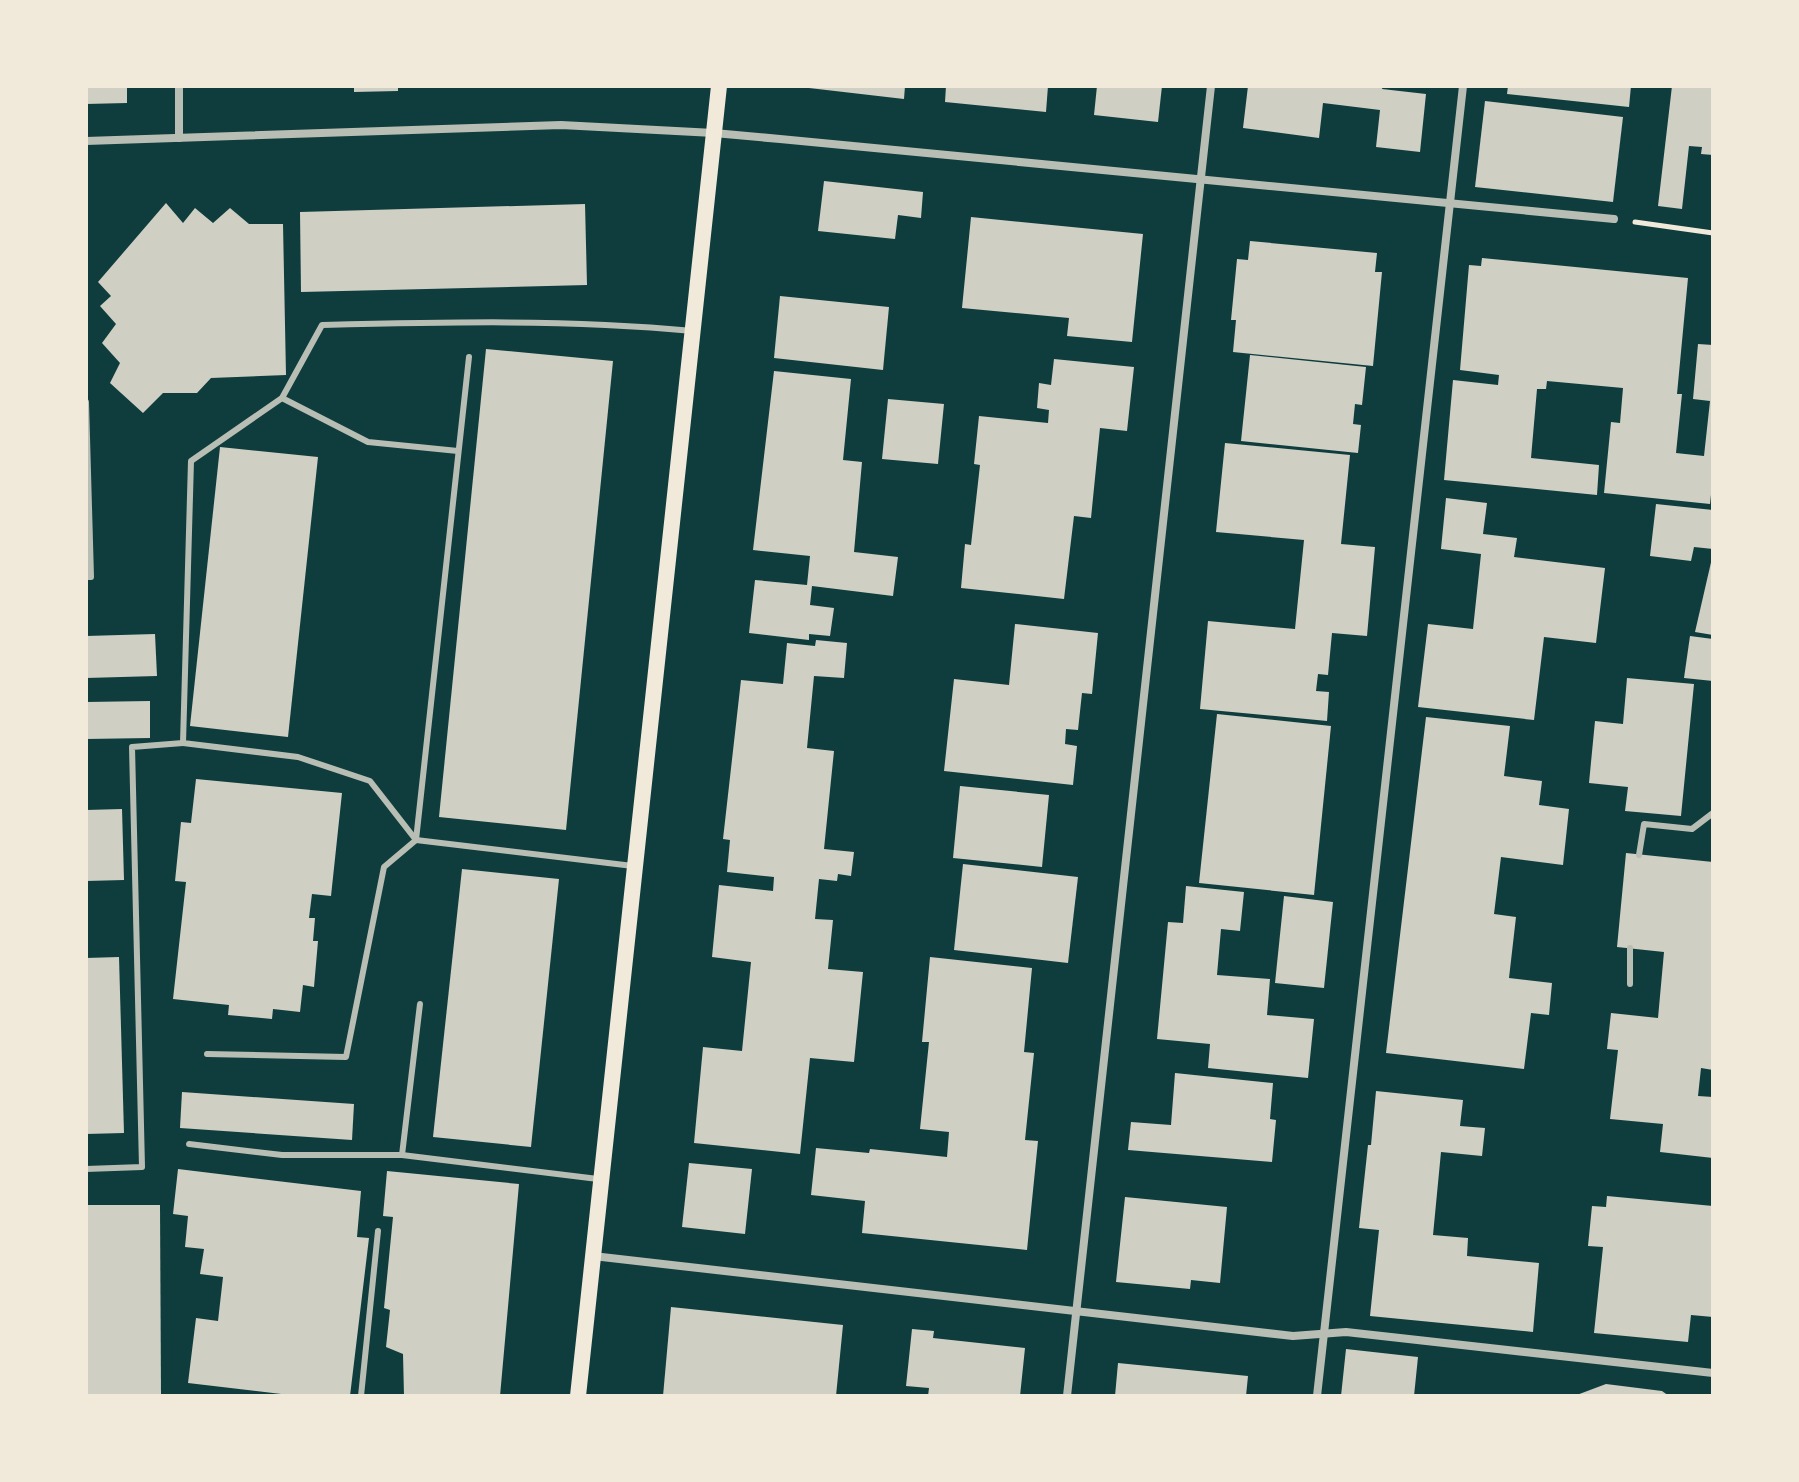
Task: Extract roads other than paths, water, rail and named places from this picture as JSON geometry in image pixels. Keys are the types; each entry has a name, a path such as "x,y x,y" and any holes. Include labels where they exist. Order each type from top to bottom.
{"main road":[{"path":"578,1396 719,86"}],"street":[{"path":"179,86 179,138"},
{"path":"1067,1396 1211,86"},
{"path":"1317,1396 1463,86"},
{"path":"86,141 561,125 714,133 1614,219"},
{"path":"593,1256 1293,1336 1346,1332 1713,1373"}],"lane":[{"path":"183,743 191,461 282,398 322,325 471,321 632,325 693,331"},
{"path":"207,1054 346,1057 384,867 416,840 469,357"},
{"path":"282,398 368,442 458,451"},
{"path":"86,402 91,577 86,577"},
{"path":"86,1169 142,1167 132,747 183,743 298,757 370,781 416,840 635,866"},
{"path":"1639,855 1644,824 1692,829 1713,813"},
{"path":"1630,948 1630,984"},
{"path":"402,1155 420,1004"},
{"path":"189,1144 282,1155 402,1155 601,1180"},
{"path":"361,1396 378,1231"}]}
